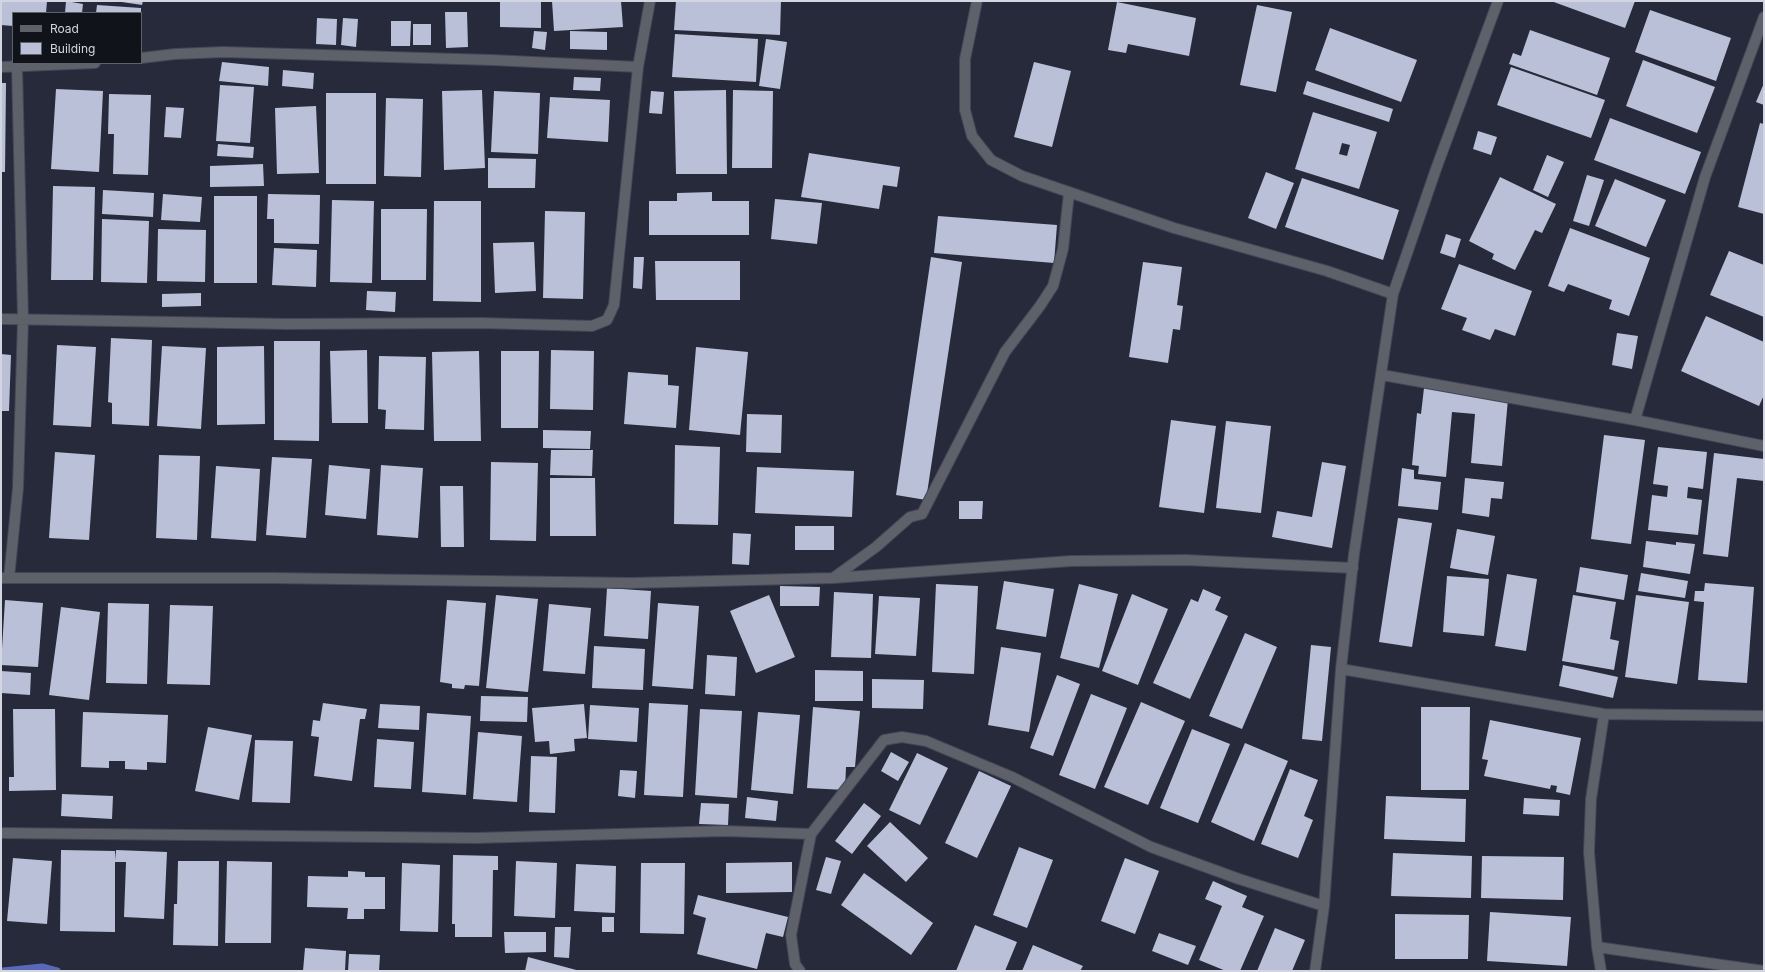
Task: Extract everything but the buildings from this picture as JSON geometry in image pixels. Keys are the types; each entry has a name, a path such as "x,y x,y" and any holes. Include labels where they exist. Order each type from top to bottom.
{"street":[{"path":"1,319 287,324 481,323 592,326 607,320 614,305 638,67 650,1"},
{"path":"977,1 965,59 965,110 972,136 991,160 1022,176 1069,193 1174,228 1327,271 1393,294"},
{"path":"1315,971 1324,906 1341,669 1353,568 1393,294 1436,169 1498,1"},
{"path":"1635,420 1705,177 1764,17"},
{"path":"142,58 175,54 223,52 492,60 638,67"},
{"path":"1,66 17,67 76,64"},
{"path":"17,67 23,319 18,488 5,578 272,578 632,583 833,578 1072,561 1186,560 1353,568"},
{"path":"833,578 876,547 910,517 922,514 1005,352 1040,306 1053,286 1062,249 1069,193"},
{"path":"1382,374 1635,420 1764,446"},
{"path":"1341,669 1604,714 1764,716"},
{"path":"1601,971 1597,947 1589,844 1590,799 1604,714"},
{"path":"800,971 795,964 791,935 811,834 884,740 902,737 926,741 1012,777 1151,847 1239,879 1324,906"},
{"path":"1,833 468,838 724,831 811,834"},
{"path":"1597,947 1764,971"}],"waterway":[{"path":"3,971 42,967 57,971"}]}
